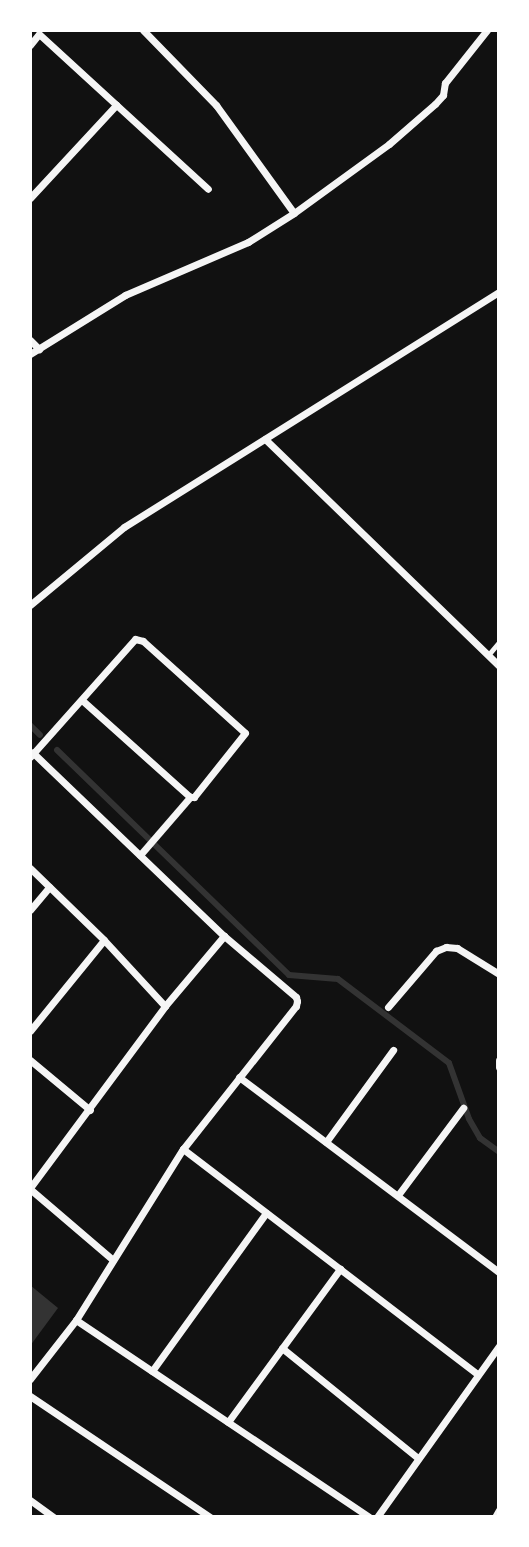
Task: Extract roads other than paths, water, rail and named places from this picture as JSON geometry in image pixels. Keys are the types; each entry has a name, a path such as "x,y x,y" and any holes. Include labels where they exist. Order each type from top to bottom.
{"street":[{"path":"143,30 216,105 294,213"},
{"path":"30,354 125,295 248,242 294,213 389,144 435,104 443,95 445,83 487,30"},
{"path":"30,45 37,32 208,189"},
{"path":"30,198 116,105"},
{"path":"30,604 124,527 499,292"},
{"path":"30,340 39,349"},
{"path":"265,439 499,666"},
{"path":"30,1379 76,1320 183,1149 297,1001 296,996 224,936 32,755 83,701 135,639 139,639 242,728 243,738 194,797 190,797 140,855"},
{"path":"83,701 190,797"},
{"path":"30,868 104,940 165,1006"},
{"path":"30,910 49,887"},
{"path":"113,1260 30,1189 165,1006 224,936"},
{"path":"30,1031 104,940"},
{"path":"388,1007 436,951 446,947 457,948 499,974"},
{"path":"326,1142 393,1050"},
{"path":"30,1060 90,1110"},
{"path":"499,1060 499,1067"},
{"path":"239,1077 499,1272"},
{"path":"398,1195 463,1108"},
{"path":"183,1149 477,1374"},
{"path":"152,1371 266,1213"},
{"path":"228,1422 340,1269"},
{"path":"76,1320 369,1517"},
{"path":"377,1517 499,1346"},
{"path":"282,1349 418,1458"},
{"path":"30,1396 210,1517"},
{"path":"30,1500 52,1517"}],"lane":[{"path":"489,654 499,642"}],"waterway":[{"path":"30,725 40,735"},
{"path":"57,750 289,975 338,979 449,1063 469,1119 480,1138 499,1152"}]}
